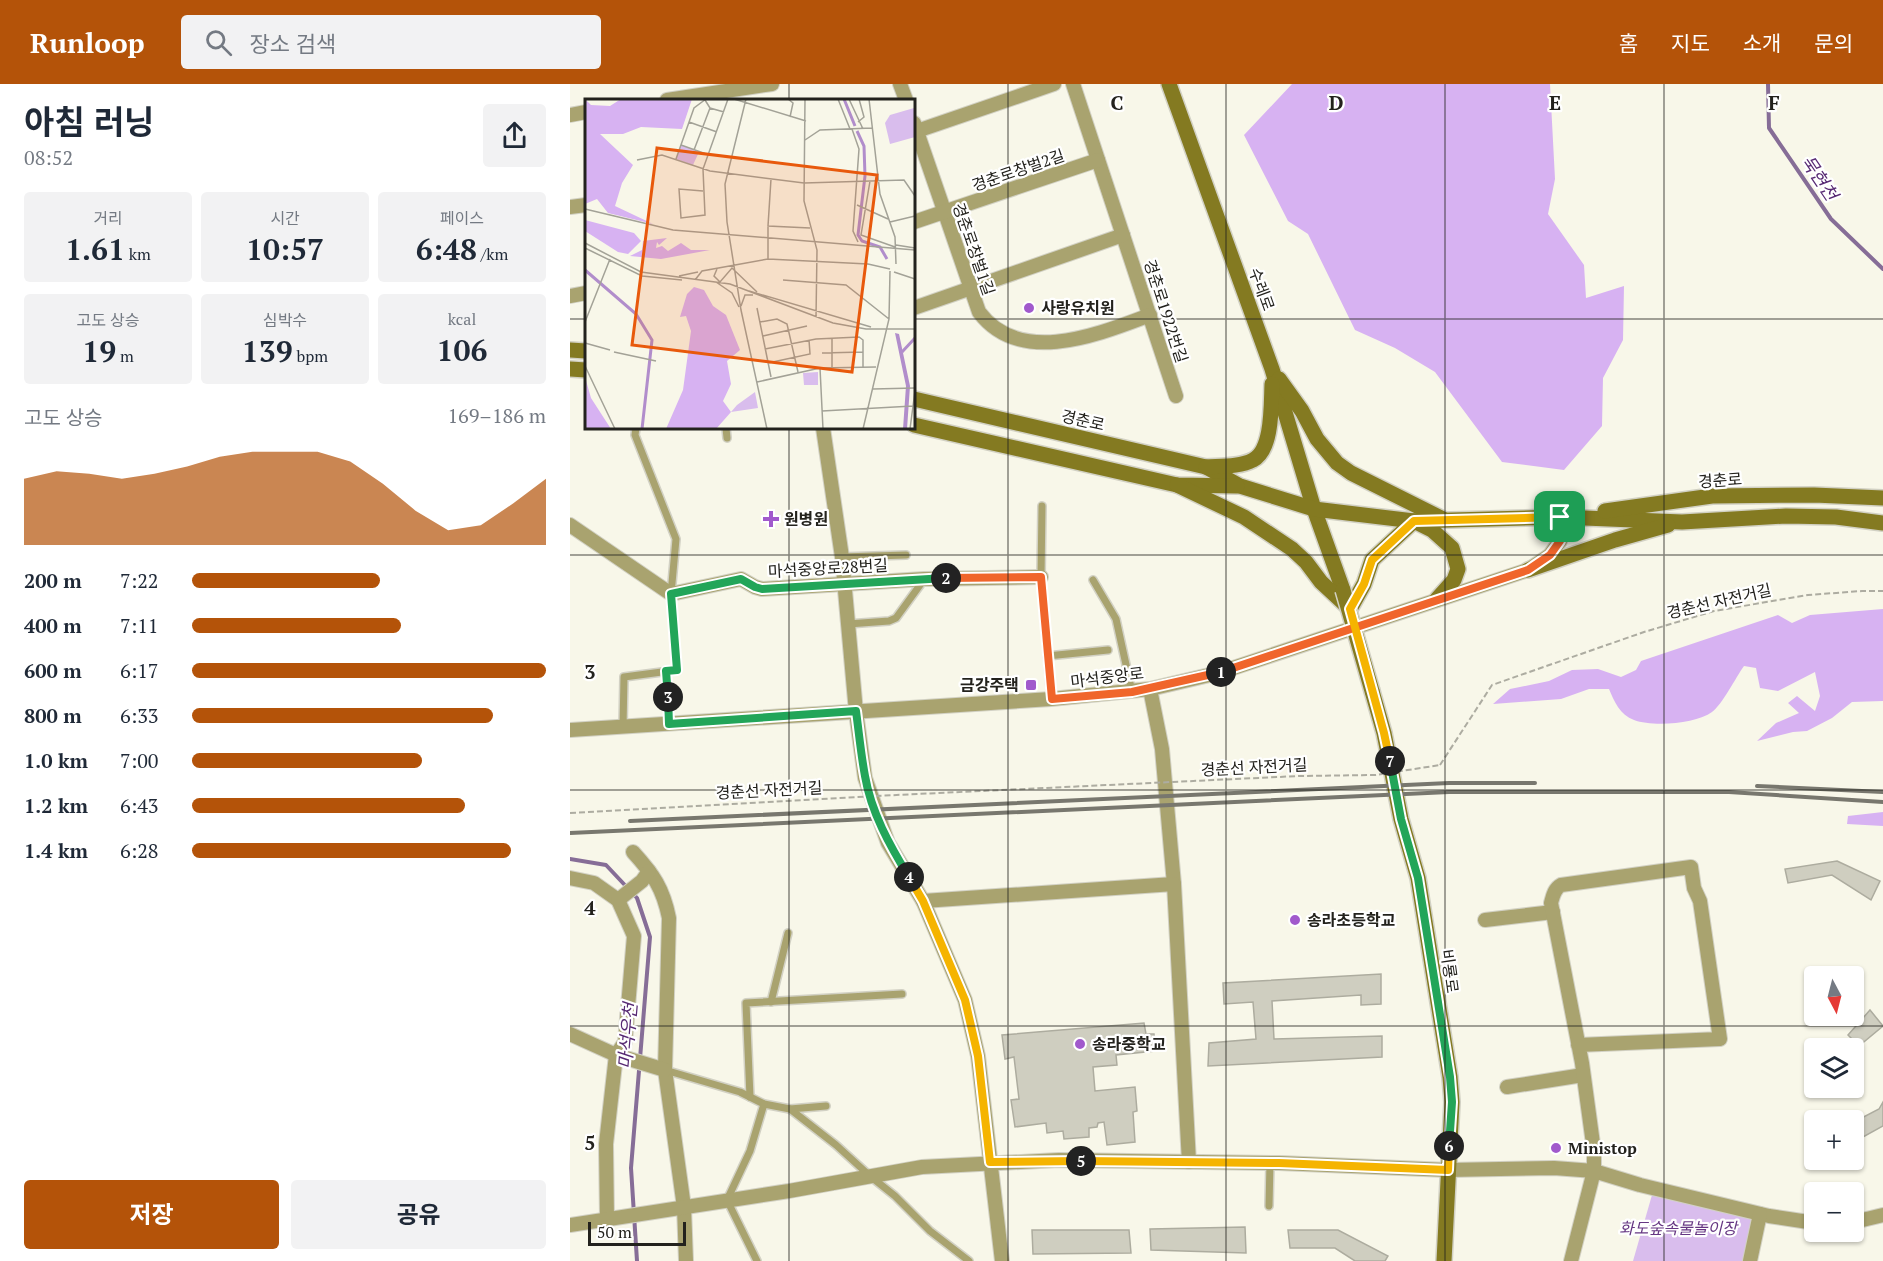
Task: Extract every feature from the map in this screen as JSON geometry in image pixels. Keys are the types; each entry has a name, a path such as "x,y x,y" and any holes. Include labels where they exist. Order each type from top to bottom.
{"street":[{"path":"900,84 906,99"},
{"path":"915,128 1054,84"},
{"name":"경춘로1922번길","path":"1073,84 1176,396"},
{"name":"수레로","path":"1169,84 1272,369 1314,509"},
{"path":"690,99 766,85"},
{"path":"570,115 585,112"},
{"name":"경춘로창벌1길","path":"915,131 979,312 987,323 1003,334 1035,343 1075,338 1111,330 1150,315"},
{"name":"경춘로창벌2길","path":"915,222 1098,160"},
{"path":"570,207 585,205"},
{"path":"915,308 1124,235"},
{"path":"570,296 585,293"},
{"path":"570,350 585,351"},
{"path":"570,369 585,370"},
{"path":"1206,467 1242,464 1256,459 1266,444 1270,423 1272,369"},
{"path":"1272,369 1302,411 1317,440 1337,463 1358,477 1448,521"},
{"name":"경춘로","path":"915,399 1206,467 1240,486 1314,509 1414,521 1560,517 1682,522 1786,516 1836,517 1883,523"},
{"name":"경춘로","path":"915,425 1177,485 1240,486"},
{"path":"823,429 842,557 856,711 865,778 888,843 923,901 965,1000 973,1032 985,1109 1002,1261"},
{"path":"1177,485 1244,517 1272,534 1306,562 1321,582 1350,609 1364,584 1372,560 1414,521 1432,530 1452,548 1458,569 1454,580 1437,599"},
{"name":"경춘로","path":"1560,517 1712,496 1814,495 1883,498"},
{"name":"비룡로","path":"1314,509 1350,609 1384,733 1401,819 1418,878 1452,1102 1444,1261"},
{"name":"마석중앙로","path":"570,730 1052,699 1150,689 1218,673 1528,570 1550,555 1560,541 1560,517"},
{"path":"1528,570 1615,540 1682,522"},
{"path":"570,525 671,594"},
{"name":"마석중앙로28번길","path":"671,594 741,579 762,589 924,579 1041,577"},
{"path":"1150,689 1162,749 1173,884 1189,1162"},
{"path":"633,852 646,876 658,882 666,900 669,918 659,1069 684,1207 686,1261"},
{"path":"1571,1261 1594,1171 1594,1151 1584,1075 1578,1045 1553,912 1551,903 1557,887 1561,885 1690,867 1694,888 1700,901 1720,1039 1578,1045"},
{"path":"620,898 646,876"},
{"path":"570,878 594,883 620,898 634,936 625,1042 620,1055 606,1144 607,1220"},
{"path":"923,901 1173,884"},
{"path":"1485,920 1553,912"},
{"path":"570,1034 659,1069"},
{"path":"1507,1087 1584,1075"},
{"path":"570,1225 921,1167 1059,1160 1270,1163 1448,1170 1554,1167 1594,1171 1640,1185 1760,1214 1804,1221"},
{"path":"1750,1261 1760,1214"},
{"path":"1864,1220 1883,1215"}],"lane":[{"path":"623,727 624,676 677,670 671,594 676,539 635,435 636,429"},
{"path":"726,429 727,438"},
{"path":"1042,506 1041,577 1052,699"},
{"path":"842,557 906,555"},
{"path":"848,624 889,621 896,618 924,579"},
{"path":"1093,580 1116,620 1132,692"},
{"path":"1047,656 1108,650"},
{"path":"666,671 669,724"},
{"path":"771,1002 788,933"},
{"path":"750,1097 746,1004 902,994"},
{"path":"659,1069 740,1092 764,1104 790,1109 826,1106"},
{"path":"758,1261 727,1200 750,1151 764,1104"},
{"path":"790,1109 836,1145 895,1196 930,1231 968,1261"},
{"path":"1269,1206 1270,1163"}],"path":[{"name":"경춘선 자전거길","path":"570,813 875,796 1376,775 1440,765 1492,685 1644,632 1714,611 1808,595 1883,591"}],"green space":[{"name":"화도숲속물놀이장","path":"1654,1188 1760,1214 1750,1261 1633,1261"}],"shaded area":[{"path":"1292,84 1550,84 1555,179 1548,214 1584,265 1586,298 1624,286 1623,340 1603,378 1602,426 1564,470 1502,462 1435,372 1395,348 1355,330 1308,234 1288,221 1244,135"},
{"path":"1883,609 1883,701 1852,702 1832,718 1807,731 1757,741 1776,723 1799,713 1788,703 1797,696 1815,711 1820,696 1815,672 1778,691 1760,688 1756,668 1744,666 1712,712 1685,722 1652,723 1629,718 1618,707 1609,689 1589,689 1561,699 1493,704 1510,689 1549,681 1572,670 1598,669 1621,677 1636,670 1641,661 1778,615 1792,623 1810,615"},
{"path":"1883,812 1883,826 1847,824 1848,816"}],"building":[{"path":"1837,861 1880,881 1871,900 1832,875 1788,883 1785,869"},
{"path":"1381,974 1381,1004 1361,1005 1361,995 1272,1001 1274,1039 1382,1036 1382,1057 1208,1066 1209,1043 1256,1039 1253,1002 1224,1004 1223,983"},
{"path":"1870,1010 1883,1026 1864,1042 1864,1038 1851,1038 1848,1035 1856,1026 1864,1026 1864,1017"},
{"path":"1144,1023 1146,1034 1154,1034 1155,1051 1116,1055 1117,1065 1093,1067 1095,1091 1135,1087 1137,1111 1133,1112 1135,1142 1107,1145 1104,1122 1098,1123 1097,1127 1089,1128 1089,1137 1064,1139 1063,1131 1047,1133 1046,1123 1015,1127 1011,1100 1019,1099 1014,1057 1005,1059 1002,1035"},
{"path":"1883,1102 1883,1126 1864,1136 1864,1117 1879,1109"},
{"path":"1245,1227 1246,1253 1151,1250 1150,1229"},
{"path":"1032,1230 1129,1230 1131,1253 1033,1254"},
{"path":"1288,1230 1338,1230 1388,1256 1385,1261 1355,1261 1335,1248 1290,1248"}],"waterway":[{"name":"묵현천","path":"1768,84 1769,128 1831,219 1883,269"},
{"name":"마석우천","path":"570,859 606,865 637,898 650,937 631,1168 637,1261"}],"railway":[{"path":"630,821 1449,783 1535,783"},
{"path":"1757,786 1883,792"},
{"path":"570,833 1449,792 1729,792 1883,802"}],"place":[{"name":"사랑유치원","path":"1029,308"},
{"name":"원병원","path":"771,519"},
{"name":"금강주택","path":"1031,685"},
{"name":"송라초등학교","path":"1295,920"},
{"name":"송라중학교","path":"1080,1044"},
{"name":"Ministop","path":"1556,1148"}],"route":[{"path":"1560,517 1414,521 1372,560 1364,584 1350,609 1372,691 1384,733 1401,819 1418,878 1450,1077 1452,1102 1448,1170 1279,1163 1059,1160 990,1162 978,1056 965,1000 923,901 888,843 873,805 865,778 856,711 669,724 666,671 677,670 671,594 741,579 762,589 924,579 1041,577 1052,699 1132,692 1218,673 1291,648 1364,624 1437,599 1528,570 1550,555 1560,541 1560,517"}]}
